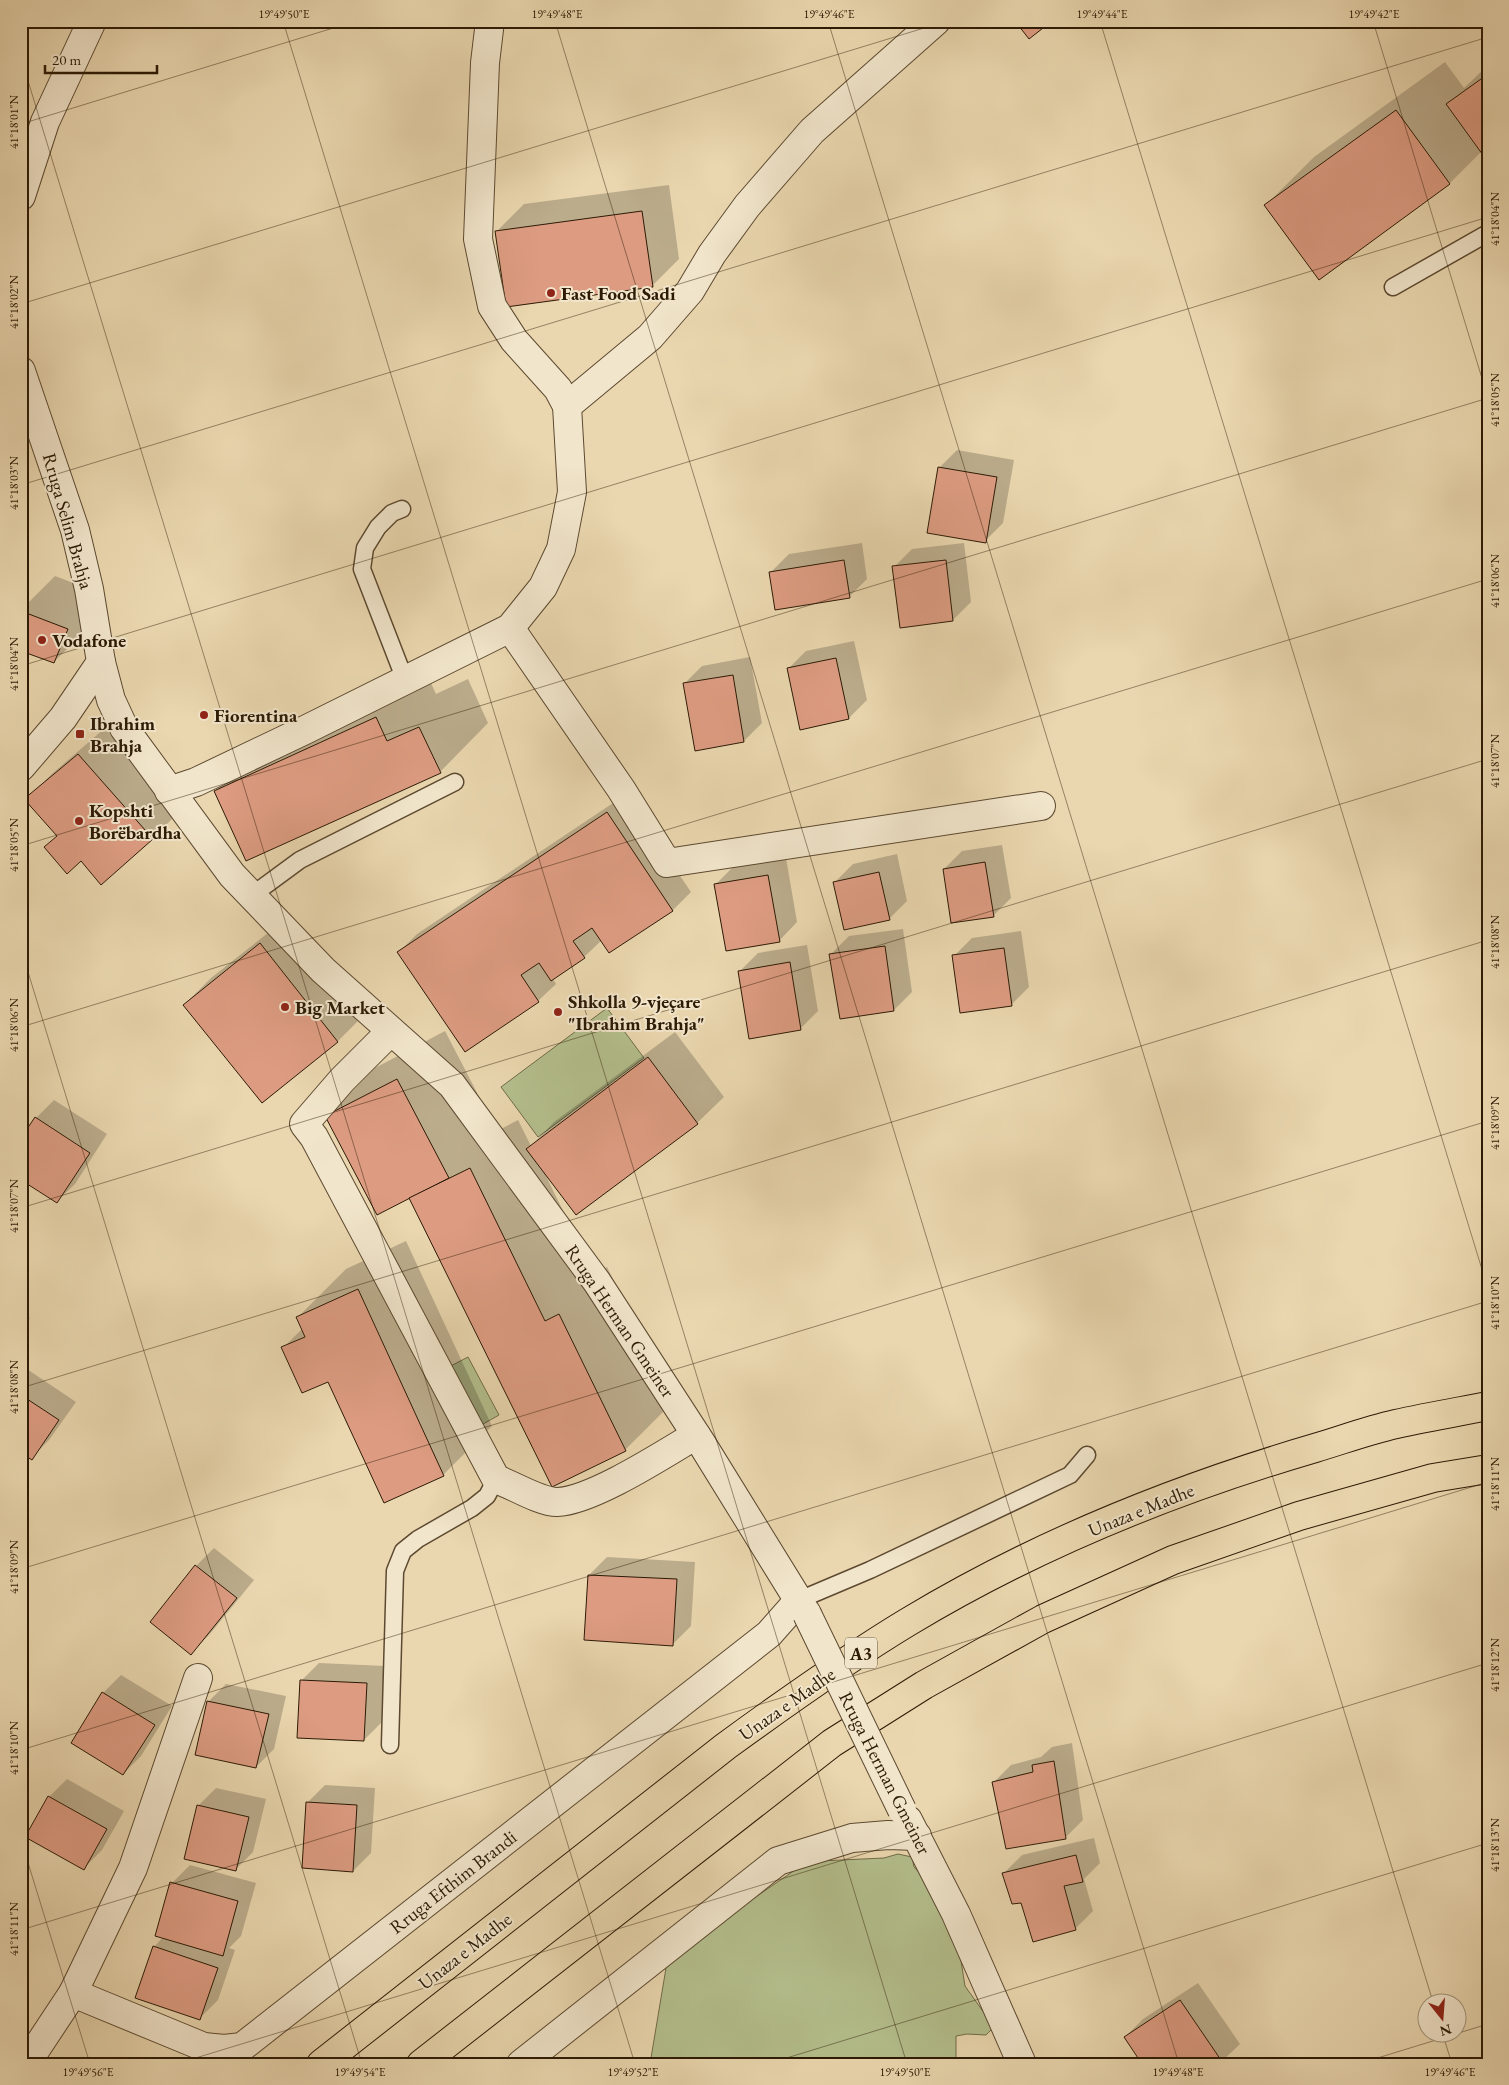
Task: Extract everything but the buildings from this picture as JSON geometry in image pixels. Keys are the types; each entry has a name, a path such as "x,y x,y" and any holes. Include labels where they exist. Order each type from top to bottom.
{"highway":[{"name":"Unaza e Madhe","path":"321,2064 726,1746 794,1696 908,1622 1026,1558 1152,1504 1270,1461 1386,1427 1488,1406"},
{"path":"421,2064 832,1743 924,1685 1043,1619 1173,1560 1299,1516 1433,1478 1488,1469"}],"street":[{"path":"21,196 45,122 92,21"},
{"path":"169,791 196,782 510,628 543,587 561,549 572,492 567,406 558,389 514,340 492,306 478,239 485,63 490,21"},
{"path":"567,406 650,337 690,291 712,254 747,206 812,131 936,21"},
{"name":"Rruga Selim Brahja","path":"21,371 74,530 89,589 101,662"},
{"path":"510,628 621,789 667,863 1041,806"},
{"path":"21,767 63,718 101,662"},
{"name":"Rruga Herman Gmeiner","path":"101,662 111,700 124,728 232,874 323,970 452,1085 597,1282 696,1435 803,1607 902,1810 956,1914 1022,2064"},
{"path":"391,1031 342,1080 304,1124 314,1137 496,1479 540,1498 556,1502 576,1498 606,1485 696,1435"},
{"name":"Rruga Efthim Brandi","path":"73,1993 204,2047 224,2049 242,2047 803,1607"},
{"path":"26,2064 73,1993 133,1868 198,1678"},
{"path":"521,2064 778,1861 852,1838 888,1835 917,1836"}],"lane":[{"path":"1393,287 1488,233"},
{"path":"402,509 392,513 378,527 365,548 362,568 405,680"},
{"path":"252,896 300,860 455,782"},
{"path":"803,1607 870,1570 1070,1475 1087,1454"},
{"path":"390,1745 395,1571 403,1551 418,1539 472,1508 487,1496 496,1479"}],"green space":[{"path":"607,1008 644,1058 538,1137 501,1087"},
{"path":"468,1357 499,1415 478,1427 447,1368"},
{"path":"898,1854 912,1857 914,1867 933,1888 960,1955 965,1986 994,2027 986,2035 967,2034 956,2036 956,2064 650,2064 666,1968 681,1948 798,1868 820,1861 884,1858"}],"place":[{"name":"Fast Food Sadi","path":"551,293"},
{"name":"Vodafone","path":"42,640"},
{"name":"Fiorentina","path":"204,715"},
{"name":"Ibrahim Brahja","path":"80,734"},
{"name":"Kopshti Borëbardha","path":"79,821"},
{"name":"Big Market","path":"285,1007"},
{"name":"Shkolla 9-vjeçare \"Ibrahim Brahja\"","path":"558,1012"}]}
